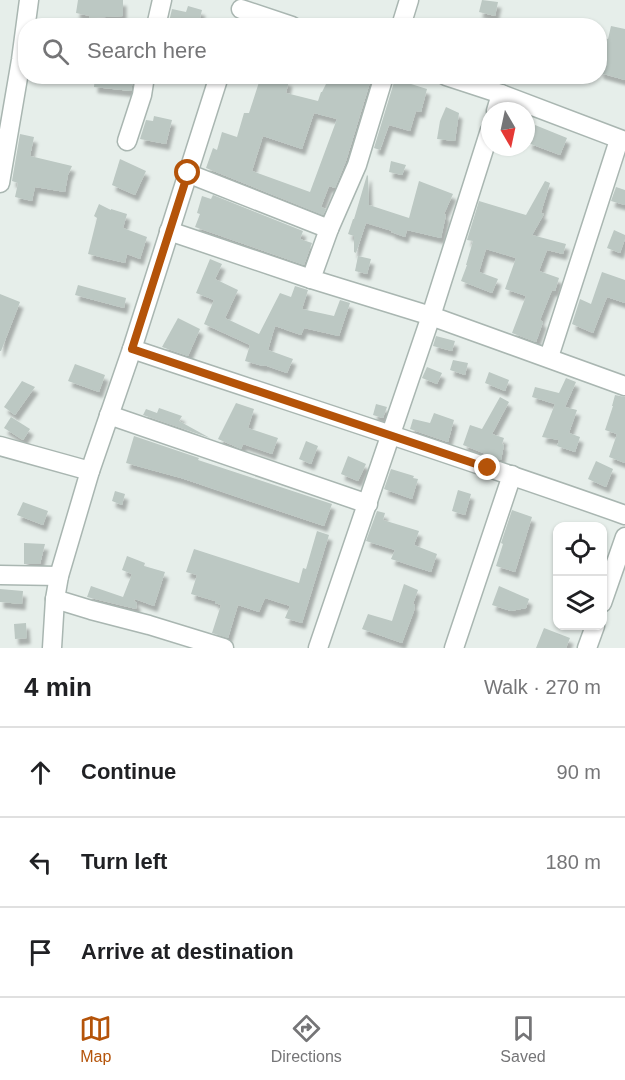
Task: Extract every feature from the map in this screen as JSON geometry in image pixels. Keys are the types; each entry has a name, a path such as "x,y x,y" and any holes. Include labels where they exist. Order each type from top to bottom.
{"street":[{"path":"26,18 28,0"},
{"path":"158,18 162,0"},
{"path":"403,18 409,0"},
{"path":"240,12 262,18"},
{"path":"0,183 18,78"},
{"path":"127,141 144,84"},
{"path":"52,648 59,576 90,471 132,349 216,84"},
{"path":"311,279 329,229 357,165 382,84"},
{"path":"462,84 499,102"},
{"path":"535,113 622,141 549,357"},
{"path":"318,648 431,316 482,156"},
{"path":"188,173 329,229"},
{"path":"169,231 311,279 431,316 625,386"},
{"path":"132,349 512,475 625,515"},
{"path":"109,416 368,504"},
{"path":"0,446 90,471"},
{"path":"454,648 512,475"},
{"path":"607,591 625,537"},
{"path":"0,575 59,576"},
{"path":"55,599 224,648"},
{"path":"587,648 594,630"}],"building":[{"path":"78,0 123,0 123,16 89,18 90,16 76,13"},
{"path":"482,0 498,2 495,16 479,12"},
{"path":"188,6 202,10 200,18 170,18 172,9 186,12"},
{"path":"611,26 625,29 625,80 607,75 608,39"},
{"path":"94,84 132,84 131,91 94,87"},
{"path":"258,84 288,84 286,93 318,101 326,84 370,84 346,161 335,188 329,186 321,207 326,209 323,215 206,168 213,148 217,150 222,132 237,137 244,113 249,113","holes":["314,113 337,119 310,192 252,171 263,136 302,149"]},
{"path":"393,84 411,84 427,89 421,112 416,111 410,131 389,125 380,150 374,148"},
{"path":"446,107 459,113 455,141 437,139 440,121"},
{"path":"154,116 172,120 166,144 140,139 146,120 153,121"},
{"path":"535,125 567,138 560,155 535,146"},
{"path":"20,134 34,137 30,156 72,166 65,192 35,187 32,201 15,197 18,183 12,181"},
{"path":"120,159 146,171 135,195 112,185"},
{"path":"391,161 406,165 402,175 389,172"},
{"path":"367,175 369,205 409,218 419,181 453,194 444,214 446,215 441,238 407,230 405,237 366,223 356,253 354,252 354,236 348,234"},
{"path":"545,181 550,183 541,213 544,214 532,235 566,244 563,254 547,250 539,271 559,278 540,320 543,322 536,342 512,333 526,296 505,289 516,258 486,249 479,272 498,279 492,293 461,281 473,241 467,240 479,201 526,215"},
{"path":"616,187 625,190 625,205 611,201"},
{"path":"213,195 303,231 300,239 312,243 304,265 195,227 200,214 197,213 202,196 211,199"},
{"path":"99,204 127,214 123,228 147,237 140,259 127,254 125,263 88,254 97,218 94,216"},
{"path":"614,230 625,235 620,253 607,248"},
{"path":"358,256 371,259 367,274 355,271"},
{"path":"210,259 222,264 215,279 238,290 225,318 259,334 280,293 291,297 295,286 308,290 302,309 334,316 340,300 350,303 339,336 304,328 301,335 275,326 268,350 293,359 287,373 245,361 250,345 204,324 214,300 196,293"},
{"path":"602,272 625,280 625,303 607,297 593,333 572,324 580,299 591,304"},
{"path":"78,285 126,298 124,308 75,295"},
{"path":"0,294 20,302 1,351 0,351"},
{"path":"178,318 200,329 188,356 162,347"},
{"path":"436,336 455,341 452,351 433,346"},
{"path":"453,360 468,363 465,375 450,370"},
{"path":"75,364 105,375 99,392 68,381"},
{"path":"427,367 442,373 437,384 422,378"},
{"path":"489,372 509,380 505,391 485,383"},
{"path":"566,378 576,382 565,407 577,410 569,433 580,437 575,452 557,446 559,440 542,437 555,404 532,397 535,387 559,393"},
{"path":"22,381 35,387 15,415 4,407"},
{"path":"615,395 625,397 625,463 609,457 617,434 605,430"},
{"path":"500,397 509,402 492,434 504,438 501,460 463,445 470,425 482,429"},
{"path":"236,403 254,409 248,428 278,438 272,454 243,444 241,449 218,439"},
{"path":"376,404 387,407 383,418 373,415"},
{"path":"159,408 182,416 179,421 210,438 143,415 146,409 157,413"},
{"path":"434,413 454,420 448,442 410,429 413,419 430,423"},
{"path":"11,417 30,429 23,440 4,428"},
{"path":"134,436 199,458 198,460 332,504 324,526 181,478 126,463"},
{"path":"306,441 318,446 311,464 299,459"},
{"path":"348,456 366,464 358,481 341,474"},
{"path":"596,461 613,469 606,487 588,479"},
{"path":"391,469 418,479 412,499 384,489"},
{"path":"458,490 471,494 465,515 452,511"},
{"path":"115,491 125,494 122,505 112,501"},
{"path":"23,502 48,511 43,525 17,515"},
{"path":"512,510 532,517 515,572 496,566"},
{"path":"377,511 385,513 383,520 419,531 414,545 437,554 431,572 391,559 395,550 366,541"},
{"path":"317,531 329,535 302,623 285,618 290,606 265,598 259,612 238,605 228,638 212,633 221,605 191,594 197,575 186,572 194,549 299,583 303,568 306,569"},
{"path":"24,543 45,544 40,564 24,564"},
{"path":"127,556 145,563 144,566 165,572 154,606 135,599 136,609 87,597 91,586 123,597 132,574 122,570"},
{"path":"404,584 418,590 413,604 415,605 414,611 402,643 362,629 368,614 392,621"},
{"path":"499,586 529,599 526,608 511,611 492,605"},
{"path":"0,589 23,591 22,604 0,602"},
{"path":"26,623 27,638 15,639 14,624"},
{"path":"544,628 570,638 566,648 536,648"}],"route":[{"path":"188,173 132,349 488,468"}]}
